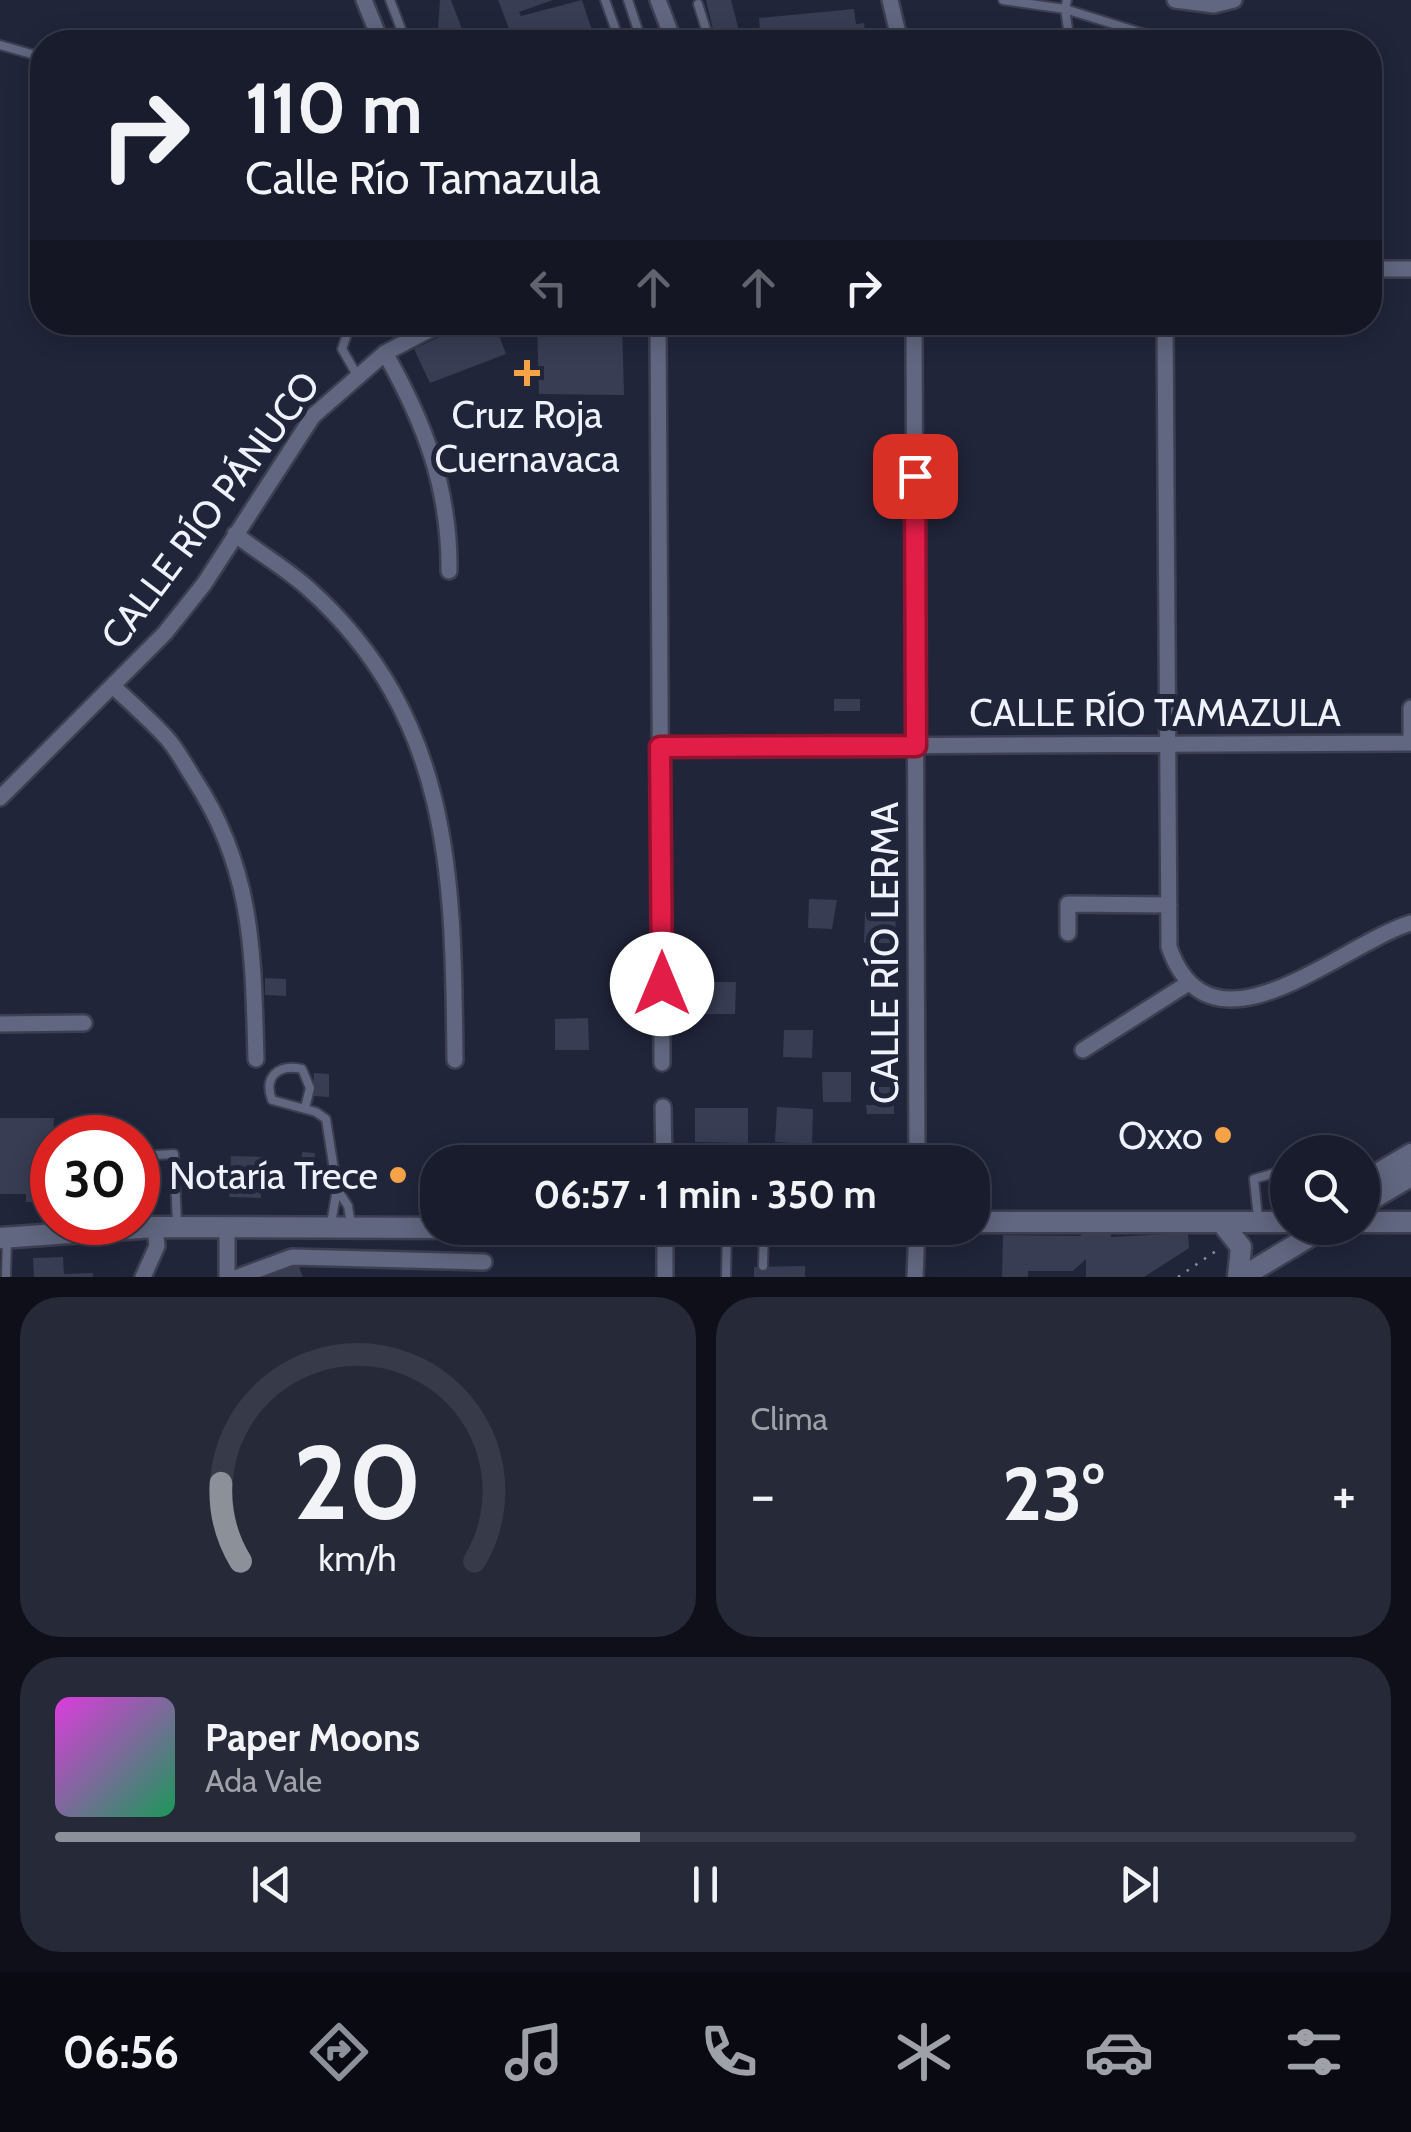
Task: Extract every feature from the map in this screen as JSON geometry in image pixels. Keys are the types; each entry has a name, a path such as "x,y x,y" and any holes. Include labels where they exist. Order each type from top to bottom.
{"street":[{"path":"364,0 376,30"},
{"path":"658,0 669,30"},
{"path":"890,0 897,30"},
{"path":"1176,0 1214,5 1234,0"},
{"path":"1382,269 1411,269"},
{"name":"CALLE RÍO PÁNUCO","path":"0,798 165,633 313,416 385,353 419,335"},
{"path":"658,335 662,1064"},
{"name":"CALLE RÍO LERMA","path":"914,335 917,1145"},
{"path":"1165,335 1169,948 1187,984 1221,1000 1254,1000 1411,923"},
{"path":"385,353 416,410 444,489 449,571"},
{"path":"236,534 320,600 385,677 410,721 431,778 447,850 453,917 455,1060"},
{"path":"114,687 166,737 230,845 243,885 252,938 256,1059"},
{"path":"1411,708 1411,742"},
{"name":"CALLE RÍO TAMAZULA","path":"660,747 1411,742"},
{"path":"1068,933 1068,904 1169,905"},
{"path":"1083,1050 1187,984"},
{"path":"0,1024 84,1023"},
{"path":"663,1107 664,1145"},
{"path":"1380,1172 1411,1154"},
{"path":"1380,1194 1411,1176"},
{"path":"990,1223 1230,1230 1270,1222"},
{"path":"1380,1222 1411,1222"},
{"path":"160,1227 420,1228"},
{"path":"227,1228 227,1277"},
{"path":"1230,1230 1242,1258 1240,1277"},
{"path":"4,1238 30,1236"},
{"path":"143,1277 157,1245"},
{"path":"665,1277 666,1245"},
{"path":"915,1277 916,1245"},
{"path":"1240,1277 1295,1245"},
{"path":"238,1277 292,1257 484,1262"}],"lane":[{"path":"390,0 402,30"},
{"path":"605,0 616,30"},
{"path":"628,0 638,30"},
{"path":"1003,0 1066,4 1136,30"},
{"path":"698,4 706,30"},
{"path":"1066,4 1069,30"},
{"path":"395,30 400,26"},
{"path":"0,45 30,54"},
{"path":"347,335 342,349 357,375"},
{"path":"305,1108 310,1088 302,1069 288,1066 273,1073 268,1082 272,1100 305,1108 326,1119 341,1228"},
{"path":"160,1155 174,1154 160,1198"},
{"path":"1258,1222 1254,1178 1270,1174"},
{"path":"337,1190 348,1206 341,1228"},
{"path":"4,1238 6,1277"},
{"path":"726,1277 727,1245"},
{"path":"763,1266 764,1245"}],"path":[{"path":"1178,1277 1230,1230"}],"building":[{"path":"440,0 451,0 462,30 438,29"},
{"path":"498,0 553,0 519,12 521,16 582,0 592,30 509,30"},
{"path":"706,0 731,0 739,30 713,30"},
{"path":"854,9 856,24 864,23 865,30 760,30 759,18"},
{"path":"443,335 499,335 506,354 430,383 414,349"},
{"path":"537,335 622,335 624,395 539,394"},
{"path":"834,699 860,699 860,711 834,711"},
{"path":"809,899 837,900 832,929 808,928"},
{"path":"865,912 896,913 895,943 864,943"},
{"path":"265,978 286,979 286,996 265,995"},
{"path":"687,982 736,982 735,1014 687,1014"},
{"path":"588,1018 589,1050 555,1050 555,1019"},
{"path":"784,1030 813,1030 812,1058 783,1057"},
{"path":"822,1072 851,1072 851,1102 823,1102"},
{"path":"314,1073 329,1074 329,1097 313,1096"},
{"path":"866,1087 894,1087 894,1114 867,1114 866,1105 874,1105 874,1093 866,1093"},
{"path":"777,1107 813,1109 812,1144 775,1142"},
{"path":"695,1108 748,1108 748,1143 695,1142"},
{"path":"0,1118 30,1118 30,1202 26,1202 26,1194 0,1194"},
{"path":"302,1152 315,1153 314,1174 301,1174"},
{"path":"231,1156 262,1157 261,1198 229,1197"},
{"path":"1088,1228 1110,1230 1111,1237 1188,1233 1189,1248 1144,1277 1086,1277 1086,1259 1073,1271 1028,1271 1028,1277 1002,1277 1003,1235 1080,1236"},
{"path":"63,1257 64,1274 93,1273 93,1277 34,1277 33,1258"},
{"path":"297,1262 303,1277 264,1277"},
{"path":"805,1266 805,1277 754,1277 754,1267"}],"place":[{"name":"Cruz Roja Cuernavaca","path":"527,373"},
{"name":"Oxxo","path":"1223,1135"},
{"name":"Notaría Trece","path":"398,1175"}],"route":[{"path":"662,984 660,747 916,746 915,476"}]}
